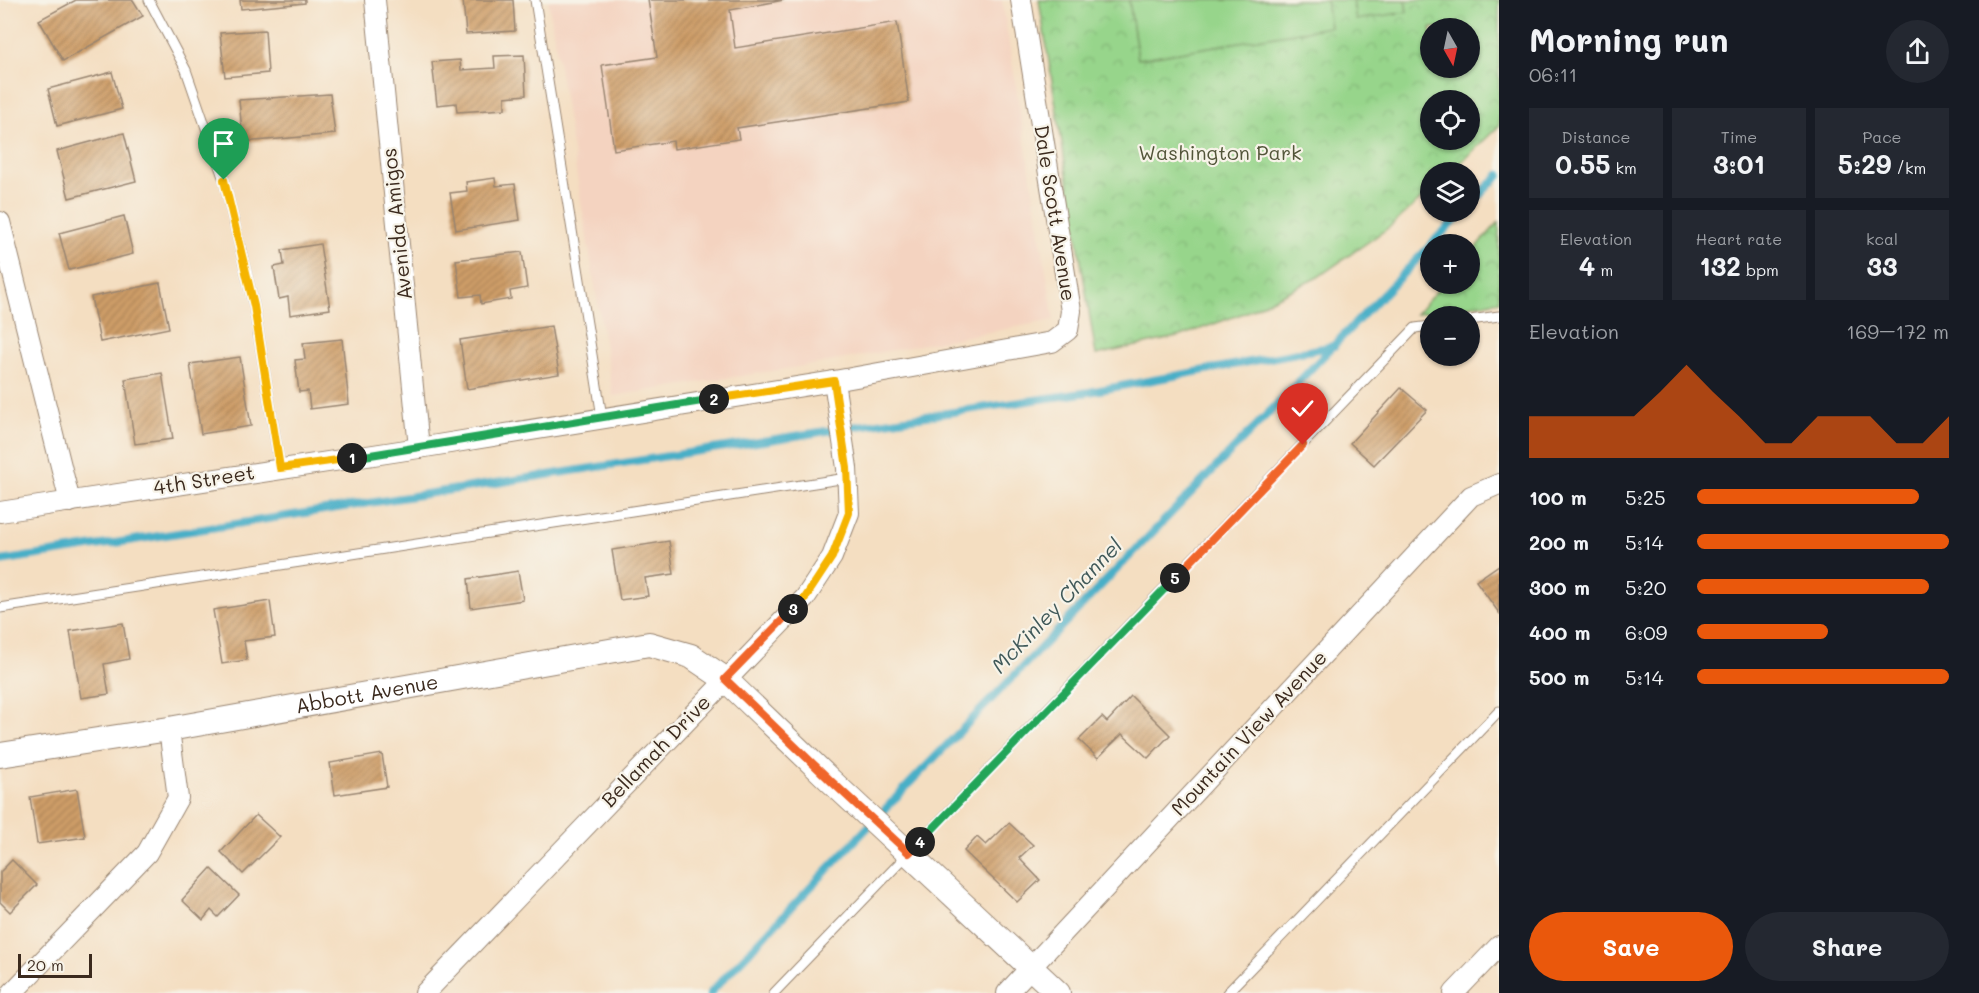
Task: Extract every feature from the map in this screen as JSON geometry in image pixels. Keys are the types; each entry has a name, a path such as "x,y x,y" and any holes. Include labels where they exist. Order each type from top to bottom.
{"street":[{"name":"Avenida Amigos","path":"375,0 419,448"},
{"name":"Dale Scott Avenue","path":"834,381 1052,342 1068,330 1071,311 1020,0"},
{"path":"0,222 70,502"},
{"name":"4th Street","path":"0,512 834,381"},
{"name":"Bellamah Drive","path":"425,993 805,598 832,557 849,513 847,473 834,381"},
{"name":"Mountain View Avenue","path":"1007,993 1471,496 1499,484"},
{"name":"Abbott Avenue","path":"0,755 169,729 649,644 691,656 725,679 1058,993"},
{"path":"12,993 147,853 178,798 169,729"},
{"path":"1454,993 1499,946"}],"lane":[{"path":"148,0 186,70 224,180 254,306 280,468"},
{"path":"535,0 602,417"},
{"path":"1480,319 1499,316"},
{"path":"774,993 1415,328 1420,327"},
{"path":"0,608 847,473"},
{"path":"1227,993 1499,711"}],"shaded area":[{"path":"548,0 1002,0 1054,320 823,363 613,396"}],"green space":[{"name":"Washington Park","path":"1039,0 1499,0 1499,126 1480,144 1480,90 1420,90 1420,150 1474,150 1461,162 1420,162 1420,200 1391,226 1318,277 1244,313 1181,336 1096,355"},
{"path":"1129,0 1326,0 1330,27 1138,59"},
{"path":"1353,0 1405,0 1407,12 1356,20"},
{"path":"1499,222 1499,301 1467,306 1423,306 1434,294 1480,294 1480,243"}],"building":[{"path":"76,0 133,0 143,16 63,61 39,20"},
{"path":"240,0 305,0 305,3 241,9"},
{"path":"463,0 513,0 515,31 466,34"},
{"path":"648,0 784,0 730,10 735,48 897,22 909,102 737,128 739,139 674,149 673,141 614,150 602,65 657,57"},
{"path":"265,30 268,73 225,77 220,33"},
{"path":"524,55 526,95 505,97 505,109 457,112 456,103 437,105 432,62 460,60 461,70 495,68 494,56"},
{"path":"112,72 122,109 57,126 48,89"},
{"path":"330,94 335,134 243,142 239,100"},
{"path":"124,133 136,181 69,198 57,151"},
{"path":"495,178 496,186 515,184 520,220 456,230 450,193 467,191 466,182"},
{"path":"124,216 133,254 69,270 59,233"},
{"path":"320,244 330,309 290,315 288,297 279,299 274,267 284,265 282,250"},
{"path":"522,252 527,288 510,291 511,299 481,304 480,295 461,297 456,260"},
{"path":"160,283 169,328 100,342 91,297"},
{"path":"551,326 559,374 467,389 460,340"},
{"path":"342,339 349,404 310,409 308,391 299,392 295,360 305,359 303,343"},
{"path":"240,357 251,426 201,434 190,364"},
{"path":"162,373 173,439 135,444 125,379"},
{"path":"1401,388 1427,410 1374,465 1350,443"},
{"path":"669,541 674,574 645,578 648,596 620,600 612,550"},
{"path":"1499,565 1499,613 1476,581"},
{"path":"518,571 523,600 471,608 468,579"},
{"path":"270,601 275,637 244,641 247,660 222,664 213,610"},
{"path":"123,623 129,659 104,664 109,694 81,698 70,631"},
{"path":"1131,696 1170,735 1148,758 1122,734 1098,758 1079,740 1102,717 1107,722"},
{"path":"382,754 387,787 335,795 330,763"},
{"path":"77,789 85,837 37,844 30,797"},
{"path":"256,815 280,837 243,874 221,852"},
{"path":"1009,823 1033,845 1019,858 1040,880 1017,902 964,851 977,837 986,845"},
{"path":"12,860 37,885 10,912 0,902 0,872"},
{"path":"211,868 239,895 218,917 211,910 203,920 182,900"}],"waterway":[{"name":"McKinley Channel","path":"1480,195 1499,175"},
{"name":"McKinley Channel","path":"1441,234 1453,222"},
{"name":"McKinley Channel","path":"710,993 1420,256"},
{"path":"0,561 1089,392 1334,346"}],"route":[{"path":"224,180 254,306 280,468 419,448 834,381 847,468 849,513 832,557 805,598 725,679 909,853 1303,445"}]}
